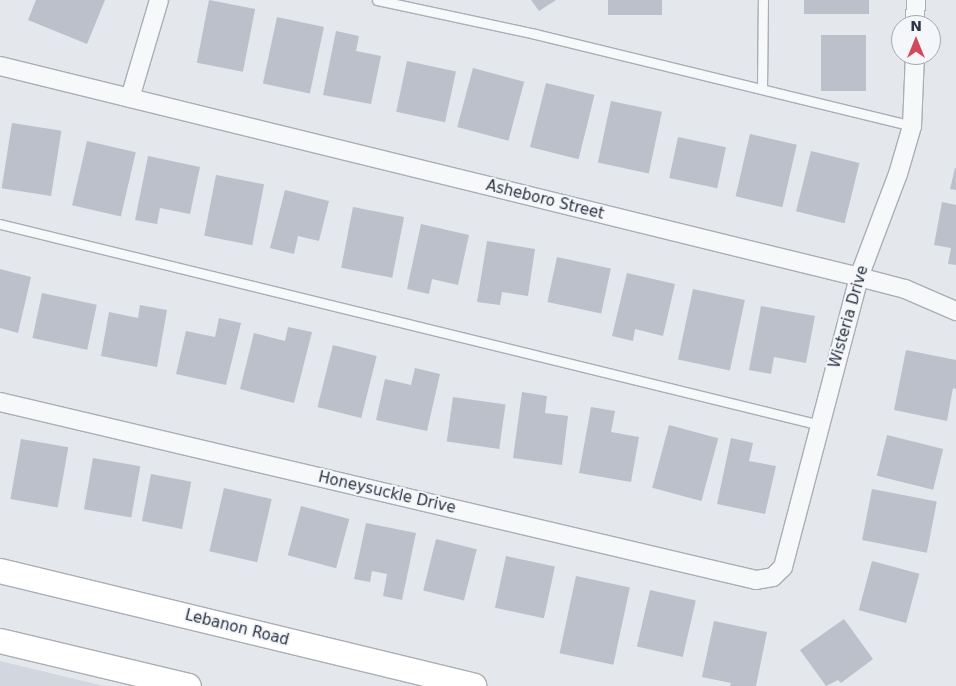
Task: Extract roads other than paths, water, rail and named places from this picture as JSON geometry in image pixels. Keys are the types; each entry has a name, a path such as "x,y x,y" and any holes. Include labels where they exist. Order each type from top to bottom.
{"main road":[{"name":"Lebanon Road","path":"0,571 474,686"},
{"path":"0,641 189,686"}],"street":[{"path":"130,98 159,0"},
{"path":"915,15 916,0"},
{"name":"Wisteria Drive","path":"773,577 783,567 859,277 898,174 912,126 915,65"},
{"name":"Asheboro Street","path":"0,66 859,277 905,289 956,311"},
{"name":"Honeysuckle Drive","path":"0,402 756,580 773,577"}],"lane":[{"path":"377,0 535,34 912,126"},
{"path":"762,89 763,0"},
{"path":"0,224 820,425"}]}
